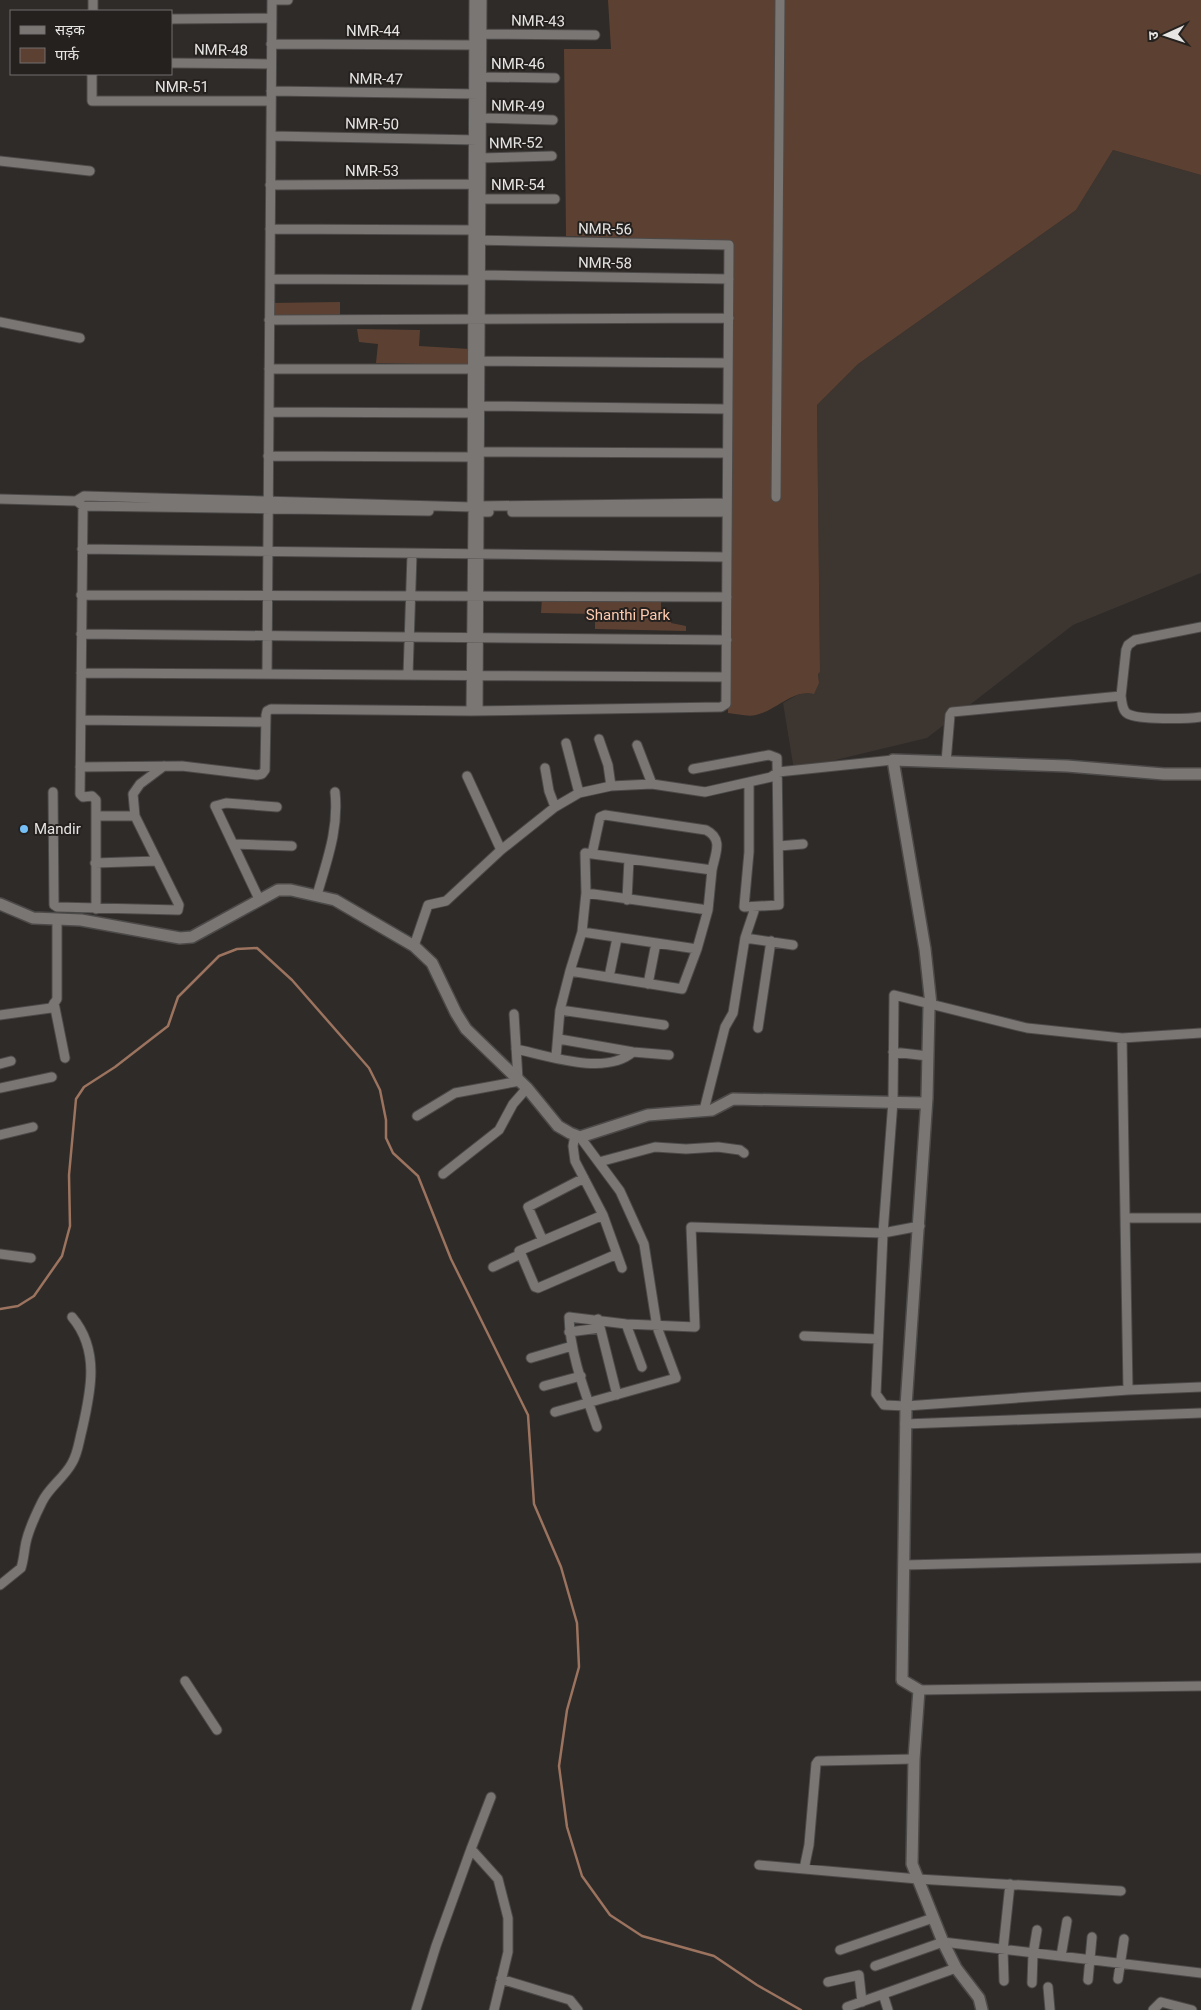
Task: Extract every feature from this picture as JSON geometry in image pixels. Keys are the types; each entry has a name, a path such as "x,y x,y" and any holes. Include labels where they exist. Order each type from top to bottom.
{"street":[{"path":"267,674 272,0 288,0"},
{"path":"474,0 477,140 481,158 476,319 472,369 476,409"},
{"path":"477,240 473,230 473,184 481,118 477,94 481,77 482,0"},
{"path":"776,497 780,0"},
{"path":"172,19 272,18"},
{"name":"NMR-43","path":"482,34 595,35"},
{"name":"NMR-44","path":"271,44 474,45"},
{"name":"NMR-48","path":"172,63 271,64"},
{"name":"NMR-51","path":"92,75 92,101 271,101"},
{"name":"NMR-46","path":"481,77 555,78"},
{"name":"NMR-47","path":"271,91 477,94"},
{"name":"NMR-49","path":"481,118 553,120"},
{"name":"NMR-50","path":"271,136 477,140"},
{"name":"NMR-52","path":"481,158 552,156"},
{"path":"0,161 90,171"},
{"name":"NMR-53","path":"270,185 473,184"},
{"name":"NMR-54","path":"480,199 555,199"},
{"path":"270,230 473,230"},
{"name":"NMR-56","path":"477,240 729,244 729,278"},
{"path":"80,767 182,766 262,774 265,770 265,722 267,711 271,708 475,711 721,707 726,704 726,453 729,278"},
{"name":"NMR-58","path":"270,279 729,278"},
{"path":"269,320 729,318"},
{"path":"475,711 476,409 480,362 476,319"},
{"path":"0,322 80,338"},
{"path":"480,362 728,363"},
{"path":"269,369 472,369"},
{"path":"268,412 476,409 727,409"},
{"path":"268,456 726,453"},
{"path":"96,909 95,798 81,796 80,767 82,550 80,503 84,496 268,505 475,510 726,508"},
{"path":"0,499 80,503"},
{"path":"82,550 726,557"},
{"path":"408,675 412,554"},
{"path":"81,594 727,598"},
{"path":"1201,627 1135,640 1128,645 1121,696 1124,709 1130,715 1201,717"},
{"path":"81,634 727,640"},
{"path":"81,673 726,677"},
{"path":"946,762 950,715 952,712 1121,696"},
{"path":"81,720 265,722"},
{"path":"599,739 608,765 611,786"},
{"path":"566,743 579,793"},
{"path":"637,745 652,784"},
{"path":"693,769 769,755 777,758 779,906 744,907 749,852 749,782"},
{"path":"893,760 925,949 931,1005 929,1008 920,1226 905,1424 902,1680 919,1690 1201,1686"},
{"path":"414,946 428,905 446,901 501,850 555,807 579,793 611,786 652,784 705,792 771,778 778,772 893,760 1067,766 1164,774 1201,774"},
{"path":"53,792 54,905 57,907 96,909 178,910 179,906 135,816 133,794 140,784 165,766"},
{"path":"545,768 549,791 555,807"},
{"path":"467,776 501,850"},
{"path":"317,895 334,837 337,811 335,792"},
{"path":"259,899 215,806 226,803 276,808"},
{"path":"570,971 682,989 697,949 708,910 712,870 718,841 714,834 706,830 605,815 600,817 597,823 592,854"},
{"path":"96,816 135,816"},
{"path":"232,844 292,846"},
{"path":"779,846 803,844"},
{"path":"556,1057 560,1010 582,932 586,893 585,853 712,870"},
{"path":"628,900 629,859"},
{"path":"95,863 157,861"},
{"path":"0,904 33,918 81,920 180,938 192,937 278,890 317,895 334,900 414,946 432,963 456,1014 466,1029 522,1082 558,1126 578,1136 599,1162 620,1191 644,1244 657,1327 676,1378 555,1412"},
{"path":"586,893 708,910"},
{"path":"704,1110 724,1027 733,1012 745,938 755,908"},
{"path":"0,1014 44,1010 51,1008 57,999 57,919"},
{"path":"582,932 697,949"},
{"path":"609,977 617,938"},
{"path":"745,938 793,944"},
{"path":"758,1028 771,941"},
{"path":"648,984 656,943"},
{"path":"1201,1034 1122,1038 1028,1028 894,996 894,1101 883,1233 876,1394 884,1405 906,1406 1128,1390 1201,1387"},
{"path":"54,1003 65,1058"},
{"path":"560,1010 664,1025"},
{"path":"443,1174 499,1130 522,1082 516,1049 514,1014"},
{"path":"1122,1038 1128,1390"},
{"path":"559,1039 633,1052 669,1055"},
{"path":"516,1049 595,1065 626,1058 633,1052"},
{"path":"893,1052 928,1056"},
{"path":"0,1064 11,1061"},
{"path":"0,1088 52,1076"},
{"path":"417,1116 455,1092 522,1082"},
{"path":"622,1268 603,1215 575,1161 573,1146 578,1136 648,1115 712,1110 733,1099 926,1101"},
{"path":"0,1135 33,1127"},
{"path":"599,1162 655,1147 718,1147 740,1150 744,1153"},
{"path":"543,1241 528,1206 584,1178"},
{"path":"603,1215 519,1251 535,1288 617,1254"},
{"path":"1126,1218 1201,1218"},
{"path":"597,1427 572,1346 569,1332 569,1317 599,1324 695,1327 691,1227 883,1233 920,1226"},
{"path":"0,1254 31,1258"},
{"path":"493,1267 521,1254"},
{"path":"0,1585 21,1568 26,1540 42,1501 72,1464 76,1453 90,1394 91,1370 88,1345 82,1329 72,1317"},
{"path":"599,1324 618,1395"},
{"path":"569,1332 599,1324"},
{"path":"626,1324 642,1367"},
{"path":"804,1336 878,1339"},
{"path":"531,1358 572,1346"},
{"path":"544,1386 581,1376"},
{"path":"905,1424 1201,1413"},
{"path":"904,1565 1201,1558"},
{"path":"185,1681 217,1730"},
{"path":"919,1690 914,1759 912,1864 943,1942 956,1968 978,1998 982,2010"},
{"path":"804,1869 809,1845 816,1764 818,1761 914,1759"},
{"path":"416,2010 470,1849 491,1797"},
{"path":"470,1849 498,1879 508,1918 508,1952 494,2010"},
{"path":"759,1865 918,1879 1121,1891"},
{"path":"1004,1981 1003,1950 1010,1884"},
{"path":"840,1950 933,1918"},
{"path":"1061,1956 1067,1921"},
{"path":"1032,1983 1033,1954 1037,1930"},
{"path":"1088,1980 1092,1937"},
{"path":"1118,1979 1124,1940"},
{"path":"876,1966 943,1942 1201,1973"},
{"path":"847,2007 956,1968"},
{"path":"828,1982 860,1975 862,2002"},
{"path":"500,1979 570,2000 578,2010"},
{"path":"1048,1986 1050,2010"},
{"path":"883,1994 888,2010"},
{"path":"1154,2010 1161,2002 1192,2010"}],"shaded area":[{"path":"1113,150 1201,175 1201,573 1073,625 927,738 794,770 783,703 807,692 819,683 818,674 820,672 817,405 858,364 1076,210"}],"green space":[{"path":"608,0 1201,0 1201,175 1113,150 1076,210 858,364 817,405 819,683 814,694 800,694 756,715 746,716 728,713 731,241 566,236 564,49 611,49"},
{"path":"340,302 340,322 269,320 270,303"},
{"path":"357,329 420,330 419,346 470,349 469,365 376,363 378,344 359,342"},
{"name":"Shanthi Park","path":"542,598 661,599 661,615 665,615 665,618 671,618 671,623 686,626 686,631 595,629 595,614 541,613"}],"waterway":[{"path":"0,1309 18,1306 34,1296 62,1256 70,1226 69,1175 76,1099 84,1087 115,1067 168,1026 178,997 219,956 237,949 257,948 292,980 369,1068 380,1090 386,1120 386,1138 393,1153 418,1176 451,1259 528,1415 534,1504 561,1567 577,1623 579,1667 567,1710 559,1766 567,1827 582,1876 610,1915 642,1936 714,1956 757,1985 801,2010"}],"place":[{"name":"Mandir","path":"24,829"}]}
